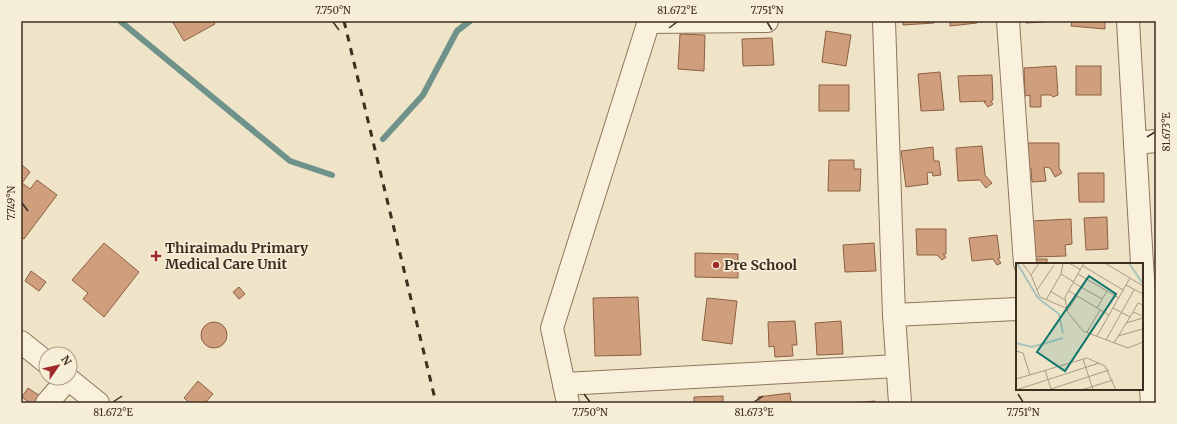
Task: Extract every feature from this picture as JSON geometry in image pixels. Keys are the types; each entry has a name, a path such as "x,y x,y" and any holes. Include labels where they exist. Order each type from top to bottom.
{"street":[{"path":"767,21 649,22 552,328 566,393 898,366"},
{"path":"884,21 894,314 900,403"},
{"path":"1008,21 1025,263"},
{"path":"1128,21 1146,142 1142,263"},
{"path":"1143,296 1152,403"},
{"path":"894,314 1016,309"},
{"path":"21,342 38,356"},
{"path":"47,403 61,386"},
{"path":"76,386 98,403"}],"building":[{"path":"172,21 213,21 215,24 184,41"},
{"path":"903,21 933,21 934,23 903,25"},
{"path":"950,21 977,21 977,23 950,26"},
{"path":"1026,21 1045,21 1045,22 1026,23"},
{"path":"1072,21 1105,21 1105,29 1071,26"},
{"path":"826,31 851,35 846,66 822,62"},
{"path":"680,34 705,35 704,71 678,69"},
{"path":"772,38 774,65 743,66 742,39"},
{"path":"1056,66 1058,95 1053,97 1051,95 1041,95 1041,107 1030,107 1030,95 1025,96 1024,68"},
{"path":"1076,66 1101,66 1101,95 1076,95"},
{"path":"940,72 944,110 921,111 918,74"},
{"path":"992,75 993,100 991,101 993,104 988,107 984,102 986,101 960,102 958,76"},
{"path":"819,85 849,85 849,111 819,111"},
{"path":"1027,143 1059,143 1059,168 1062,173 1055,177 1050,168 1044,167 1046,181 1032,182 1031,168 1027,168"},
{"path":"982,146 985,175 992,183 986,188 980,180 958,181 956,148"},
{"path":"933,147 934,161 939,161 941,175 933,176 932,172 927,173 928,184 906,187 901,151"},
{"path":"829,160 854,160 854,169 861,169 860,191 828,191"},
{"path":"21,164 30,172 22,183 30,189 37,180 57,195 24,239 21,237"},
{"path":"1078,173 1104,173 1104,202 1079,202"},
{"path":"1107,217 1108,249 1086,250 1084,218"},
{"path":"1071,219 1072,244 1065,245 1066,256 1034,257 1032,221"},
{"path":"916,229 946,229 946,254 943,254 946,257 942,260 937,255 917,255"},
{"path":"997,235 1000,258 998,259 1001,263 997,265 993,259 972,261 969,238"},
{"path":"104,243 139,272 104,317 83,299 88,293 72,280"},
{"path":"874,243 876,271 845,272 843,245"},
{"name":"Pre School","path":"695,253 738,254 738,278 695,277"},
{"path":"1030,259 1047,259 1047,263 1030,263"},
{"path":"31,271 46,282 39,291 25,281"},
{"path":"239,287 245,294 239,299 233,292"},
{"path":"638,297 641,355 595,356 593,298"},
{"path":"707,298 737,301 732,344 702,340"},
{"path":"795,321 797,345 792,345 793,356 775,357 774,346 769,347 768,322"},
{"path":"841,321 843,354 817,355 815,323"},
{"path":"214,322 223,326 227,335 223,344 214,348 205,344 201,335 205,326"},
{"path":"198,381 213,394 205,403 190,403 184,398"},
{"path":"28,388 40,396 35,403 30,403 22,397"},
{"path":"790,393 791,403 759,403 758,397"},
{"path":"723,396 723,403 694,403 694,397"},
{"path":"875,401 875,403 851,403"}],"waterway":[{"path":"120,21 290,161 332,175"},
{"path":"383,139 423,95 457,31 470,21"}],"railway":[{"path":"344,21 436,403"}],"place":[{"name":"Thiraimadu Primary Medical Care Unit","path":"156,256"},
{"name":"Pre School","path":"716,265"}]}
